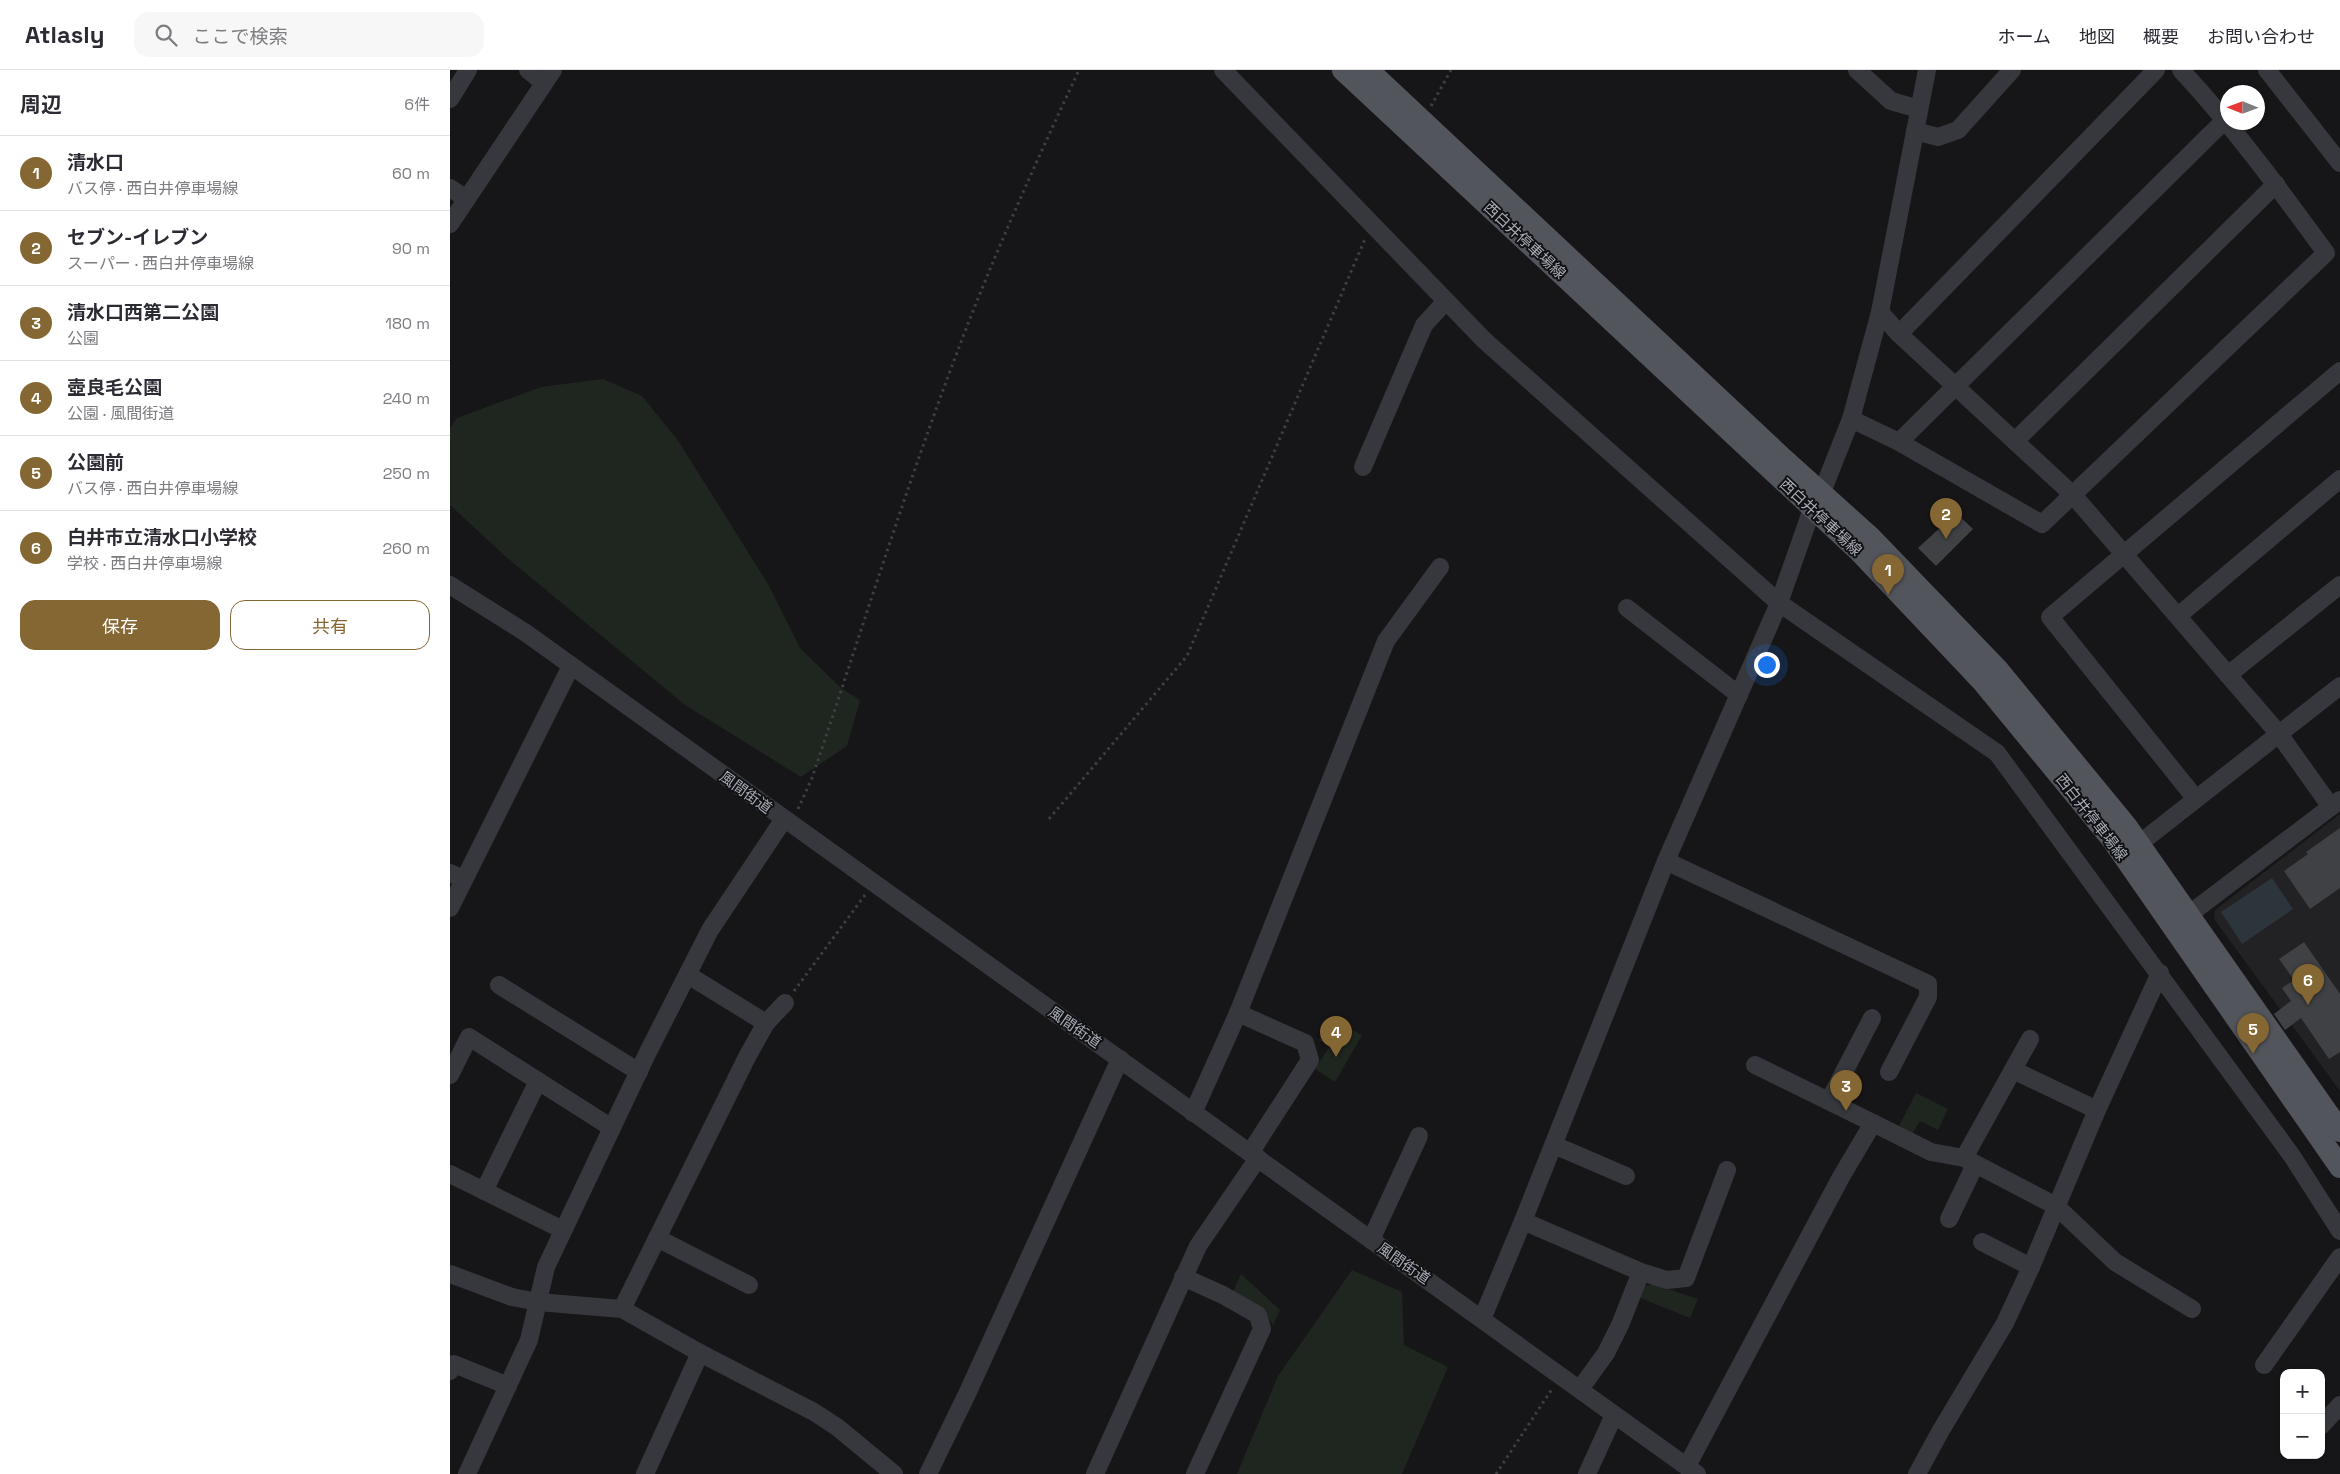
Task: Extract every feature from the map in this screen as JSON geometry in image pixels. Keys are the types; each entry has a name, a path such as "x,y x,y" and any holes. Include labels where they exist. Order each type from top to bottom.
{"main road":[{"name":"西白井停車場線","path":"1343,70 1817,501"},
{"name":"西白井停車場線","path":"1368,70 1779,455 1859,552 1983,682 2131,850 2181,920 2340,1131"},
{"name":"西白井停車場線","path":"2181,920 2340,1167"}],"street":[{"path":"450,99 468,70"},
{"path":"450,224 549,76 528,70"},
{"path":"1223,70 1484,340 1779,602 1997,753 2160,973 2292,1156 2340,1231"},
{"path":"1857,70 1891,100 1920,109"},
{"path":"1482,1319 1554,1145 1666,861 1779,602 1850,419 1880,312 1927,70"},
{"path":"1915,131 1938,138 1958,130 2012,70"},
{"path":"1899,334 2156,70"},
{"path":"2181,70 2220,114"},
{"path":"2267,70 2340,163"},
{"path":"1899,442 2220,125"},
{"path":"1850,419 1899,442 2042,524 2326,253 2276,184 2233,130"},
{"path":"2015,441 2276,184"},
{"path":"450,188 467,199"},
{"path":"1363,467 1424,325 1446,301"},
{"path":"1880,312 1899,334 2073,495 2279,734 2336,804 2181,920"},
{"path":"2196,799 2050,617 2340,371"},
{"path":"2178,616 2340,479"},
{"path":"1193,1113 1238,1013 1386,641 1440,567"},
{"name":"風間街道","path":"450,585 526,633 1692,1470"},
{"path":"2228,675 2340,585"},
{"path":"1627,608 1739,695"},
{"path":"450,908 457,876 571,666"},
{"path":"2131,850 2340,686"},
{"path":"467,1474 529,1340 546,1266 639,1072 710,930 788,821"},
{"path":"1666,861 1928,984 1928,997 1889,1072"},
{"path":"1917,1474 2005,1323 2031,1268 2097,1110 2160,973"},
{"path":"688,975 766,1023"},
{"path":"499,985 639,1072"},
{"path":"622,1309 718,1113 766,1023 785,1004"},
{"path":"1094,1474 1198,1246 1254,1156 1310,1060 1305,1043 1238,1013"},
{"path":"1829,1101 1872,1018"},
{"path":"450,1075 469,1036 612,1128"},
{"path":"1949,1219 1969,1161 2030,1039"},
{"path":"928,1474 968,1394 1120,1059"},
{"path":"1756,1064 1931,1152 1969,1161 2056,1206 2115,1262 2192,1309"},
{"path":"2013,1070 2097,1110"},
{"path":"484,1191 538,1082"},
{"path":"1692,1470 1841,1177 1873,1123"},
{"path":"1371,1240 1418,1136"},
{"path":"1554,1145 1626,1176"},
{"path":"1523,1221 1641,1272 1667,1280 1686,1278 1726,1170"},
{"path":"450,1174 563,1230"},
{"path":"657,1238 749,1285"},
{"path":"1982,1242 2031,1268"},
{"path":"2264,1365 2340,1257"},
{"path":"1580,1389 1606,1353 1620,1325 1641,1272"},
{"path":"450,1274 512,1297 538,1302 622,1309 700,1353 814,1412 837,1427 894,1474"},
{"path":"1183,1277 1223,1295 1258,1315 1262,1329 1195,1474"},
{"path":"646,1474 700,1353"},
{"path":"450,1371 454,1364 508,1386"},
{"path":"2325,1422 2340,1405"},
{"path":"1587,1474 1614,1415"}],"path":[{"path":"788,821 812,778 885,557 961,342 1011,219 1079,70"},
{"path":"1422,121 1451,70"},
{"path":"1049,819 1187,656 1372,223"},
{"path":"785,1004 874,882"},
{"path":"1496,1474 1561,1376"}],"shaded area":[{"path":"603,379 642,396 679,442 768,584 800,648 841,688 860,700 847,746 801,777 685,705 505,556 450,505 450,428 457,418 541,387"},
{"path":"2340,814 2340,1091 2214,919 2215,910"},
{"path":"2272,878 2293,909 2242,944 2221,912"},
{"path":"1331,1019 1362,1035 1335,1082 1315,1069 1330,1046 1319,1040"},
{"path":"1916,1093 1948,1109 1938,1130 1920,1121 1910,1138 1897,1130"},
{"path":"1352,1270 1402,1292 1404,1345 1448,1367 1402,1474 1237,1474 1278,1376"},
{"path":"1241,1274 1280,1310 1273,1325 1264,1312 1232,1294"},
{"path":"1653,1284 1698,1299 1690,1318 1638,1297 1641,1287"}],"building":[{"path":"1956,513 1973,529 1936,566 1918,548"},
{"path":"2340,828 2340,888 2310,909 2284,871 2308,854 2306,852"},
{"path":"2304,942 2340,994 2340,1052 2329,1059 2301,1018 2285,1030 2274,1014 2291,1001 2282,988 2294,980 2279,959"}],"place":[{"name":"セブン-イレブン","path":"1946,539"},
{"name":"清水口","path":"1888,595"},
{"name":"白井市立清水口小学校","path":"2308,1005"},
{"name":"公園前","path":"2253,1054"},
{"name":"壺良毛公園","path":"1336,1057"},
{"name":"清水口西第二公園","path":"1846,1111"}]}
